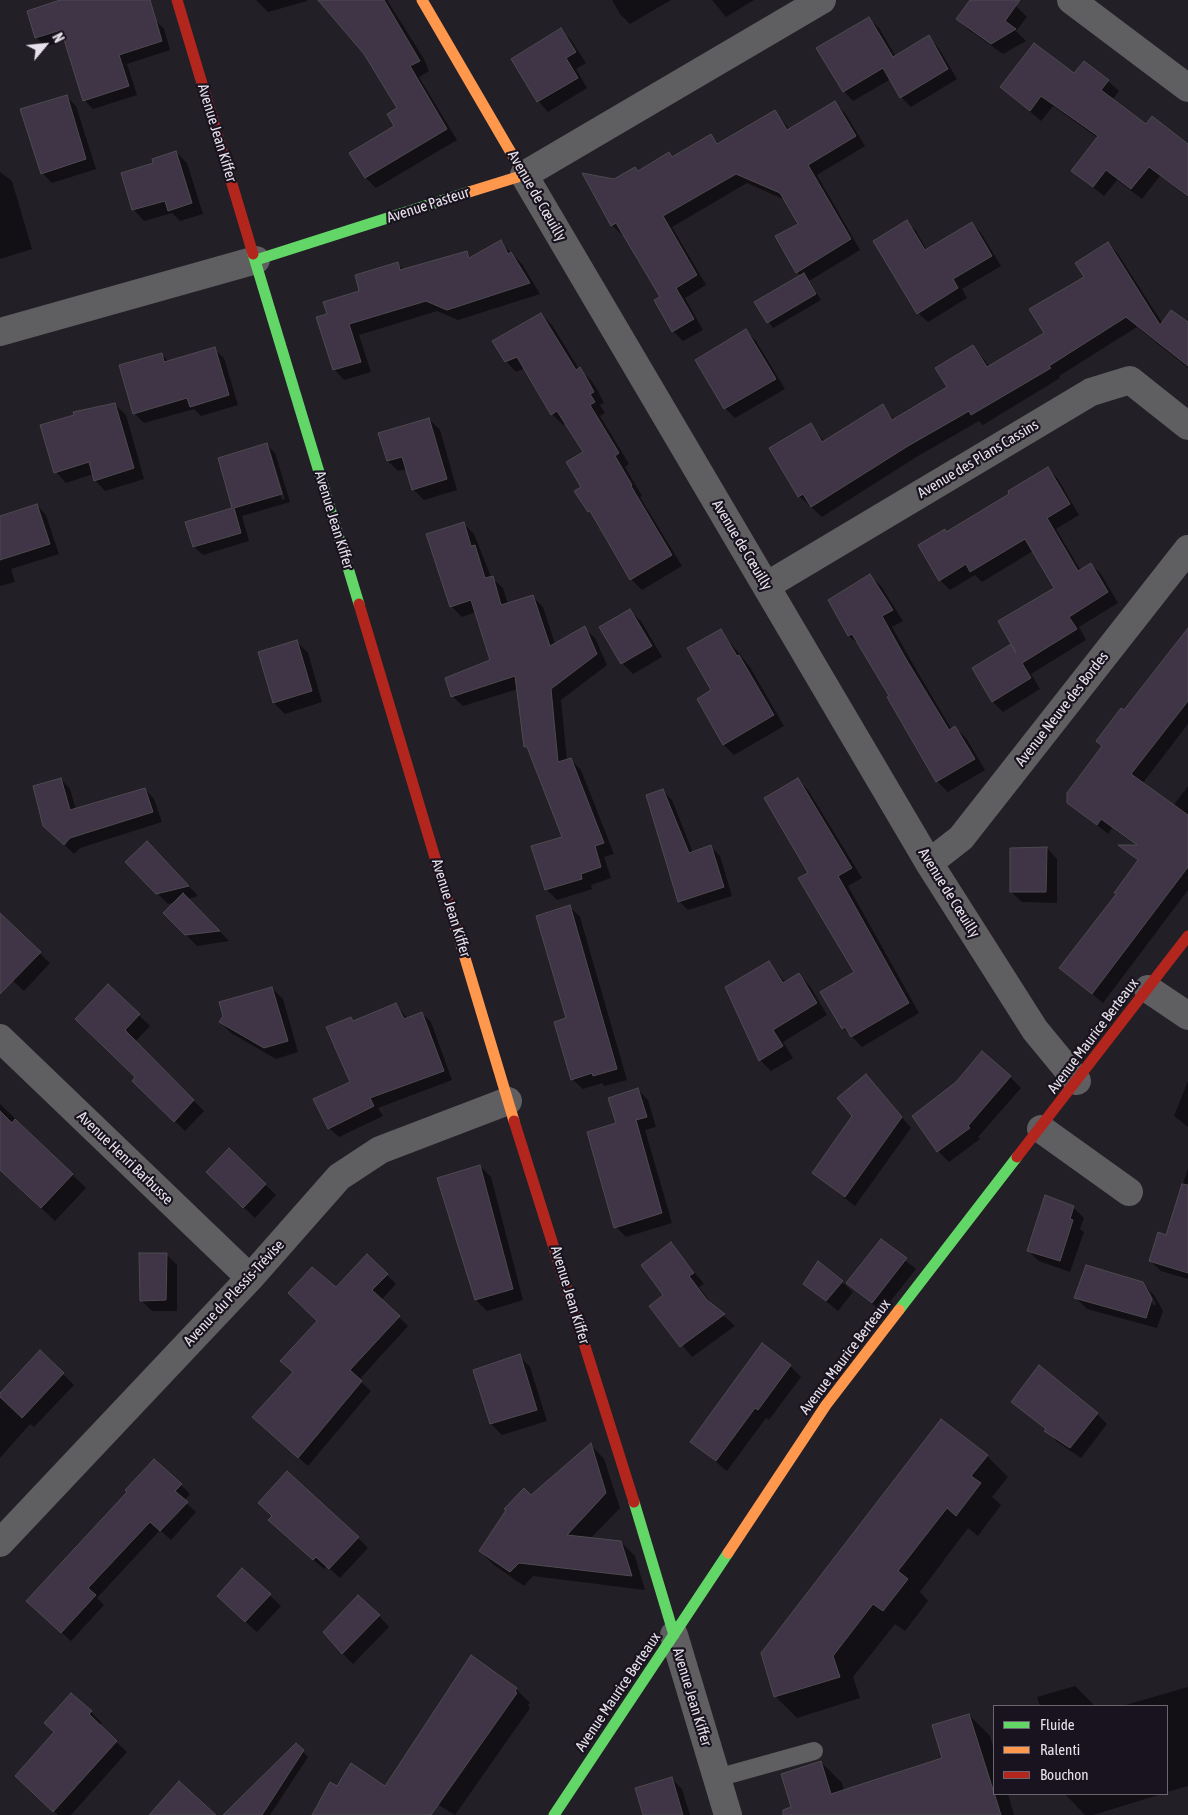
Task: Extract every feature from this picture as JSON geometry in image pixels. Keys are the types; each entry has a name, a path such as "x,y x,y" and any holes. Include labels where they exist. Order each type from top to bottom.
{"street":[{"name":"Avenue Jean Kiffer","path":"177,0 508,1101 650,1552 728,1815"},
{"name":"Avenue de Cœuilly","path":"422,0 930,863 1035,1030 1076,1081"},
{"name":"Avenue Pasteur","path":"0,332 256,260 524,175 822,0"},
{"path":"1071,0 1188,88"},
{"name":"Avenue des Plans Cassins","path":"766,586 1091,392 1130,380 1188,426"},
{"name":"Avenue Neuve des Bordes","path":"930,863 961,838 1188,549"},
{"name":"Avenue Maurice Berteaux","path":"554,1815 826,1405 1188,936"},
{"path":"1148,989 1188,1016"},
{"name":"Avenue Henri Barbusse","path":"0,1038 250,1278"},
{"name":"Avenue du Plessis-Trévise","path":"0,1543 250,1278 339,1177 380,1150 508,1101"},
{"path":"1041,1128 1129,1192"}],"lane":[{"path":"717,1778 814,1751"}],"building":[{"path":"60,0 150,0 162,41 119,55 129,86 83,101 61,30 35,38 27,11"},
{"path":"318,0 384,0 420,61 410,66 447,129 365,178 349,153 394,126 387,114 397,108 364,54"},
{"path":"970,0 1020,0 1005,21 1016,29 991,44 956,19"},
{"path":"869,17 893,57 929,35 948,69 900,98 883,68 843,92 816,48"},
{"path":"561,28 576,52 566,58 578,78 537,102 511,59"},
{"path":"1034,43 1074,73 1084,61 1109,80 1101,90 1146,124 1152,116 1188,144 1188,196 1149,167 1131,189 1106,170 1093,187 1071,171 1098,136 1041,96 1030,111 1000,87"},
{"path":"67,95 86,159 41,174 20,109"},
{"path":"835,101 856,136 808,165 851,239 796,273 775,236 798,224 780,193 736,174 663,216 697,275 676,288 694,319 672,332 654,300 660,297 616,223 611,226 582,173 614,179 635,167 638,171 669,152 672,157 711,134 717,144 775,110 787,130"},
{"path":"176,151 192,203 168,211 165,201 132,210 121,173 153,163 152,159"},
{"path":"907,220 925,250 972,222 992,256 953,279 958,288 917,314 873,241"},
{"path":"501,240 508,254 511,252 530,283 447,310 426,301 349,324 361,362 333,370 316,317 327,314 323,302 359,291 355,275 398,262 400,270 467,251 469,258"},
{"path":"1108,242 1160,325 1171,310 1188,322 1188,366 1126,317 1049,366 1051,368 971,415 969,411 908,446 811,507 803,494 798,497 769,448 811,423 822,442 883,404 892,420 947,387 935,368 973,345 987,367 1044,333 1029,309 1084,277 1075,263"},
{"path":"804,273 816,294 767,323 754,302"},
{"path":"541,313 576,370 580,367 587,379 594,392 590,394 595,402 590,405 619,453 615,456 631,486 672,555 630,580 590,511 588,512 574,491 581,487 566,462 583,452 557,411 551,415 517,357 505,362 492,341"},
{"path":"746,329 776,379 724,409 695,360"},
{"path":"215,347 229,395 190,407 187,398 133,414 119,365 162,353 164,362"},
{"path":"115,403 134,468 94,481 89,462 54,473 40,425 74,415 73,412"},
{"path":"429,418 447,479 412,490 402,457 387,461 378,433"},
{"path":"267,443 282,494 234,508 241,533 193,547 185,522 232,508 218,458"},
{"path":"1048,467 1070,504 1047,518 1078,571 1091,563 1108,592 1069,617 1077,629 1022,663 1031,678 992,702 972,668 1011,644 998,621 1054,588 1025,539 970,572 966,564 939,581 918,545 945,529 946,532 1009,494 1008,491"},
{"path":"37,504 50,544 0,560 0,516"},
{"path":"464,522 471,546 475,545 485,578 493,576 501,605 533,595 550,646 585,626 597,654 551,689 558,762 571,758 604,843 595,846 601,867 581,874 582,879 545,890 531,846 562,837 527,747 524,747 515,676 451,697 445,678 490,660 471,600 450,607 426,534"},
{"path":"870,574 893,610 882,616 906,659 949,730 955,726 975,759 936,782 887,697 889,696 852,634 848,636 828,600"},
{"path":"630,609 652,646 621,664 599,627"},
{"path":"1188,628 1188,701 1131,774 1188,815 1188,867 1092,994 1059,968 1117,893 1114,893 1138,860 1118,845 1137,845 1101,819 1097,825 1067,803 1067,793 1102,746 1096,741 1121,708 1124,710"},
{"path":"721,629 737,656 739,655 774,715 723,745 697,699 711,690 687,648"},
{"path":"297,640 312,691 273,703 258,652"},
{"path":"61,778 70,810 145,788 153,812 70,838 64,845 43,826 33,786"},
{"path":"798,778 852,868 838,876 909,1003 851,1037 845,1027 842,1029 820,992 854,972 798,878 808,873 764,798"},
{"path":"663,789 689,853 711,845 724,887 678,902 646,795"},
{"path":"147,841 189,886 156,894 125,862"},
{"path":"1047,847 1046,892 1010,892 1010,848"},
{"path":"183,893 220,931 185,935 163,913"},
{"path":"570,905 617,1069 593,1076 592,1073 571,1080 554,1022 566,1018 536,916"},
{"path":"0,913 41,952 0,994"},
{"path":"769,961 783,983 799,973 817,1003 773,1030 783,1046 759,1061 725,987"},
{"path":"108,984 140,1014 125,1030 194,1100 174,1122 132,1081 135,1077 75,1019"},
{"path":"272,987 288,1041 264,1048 219,1022 223,1016 219,1002"},
{"path":"396,1003 404,1019 422,1012 444,1071 370,1098 374,1106 328,1129 313,1099 350,1082 326,1027 351,1017 353,1021"},
{"path":"982,1051 1011,1076 968,1126 970,1128 937,1152 912,1116 956,1082"},
{"path":"866,1074 902,1117 845,1197 812,1173 852,1116 837,1098"},
{"path":"638,1088 647,1117 636,1120 662,1213 614,1228 587,1132 616,1123 608,1098"},
{"path":"0,1111 12,1123 15,1119 73,1174 41,1208 0,1170"},
{"path":"229,1148 266,1184 243,1208 206,1172"},
{"path":"480,1165 513,1289 475,1300 437,1178"},
{"path":"1182,1184 1188,1185 1188,1273 1149,1261 1158,1232 1166,1235"},
{"path":"1045,1195 1074,1206 1070,1219 1073,1220 1060,1261 1027,1251"},
{"path":"881,1239 907,1258 872,1303 846,1283"},
{"path":"671,1242 694,1273 689,1276 707,1300 725,1314 680,1347 649,1306 663,1295 641,1265"},
{"path":"139,1253 167,1253 166,1300 140,1301"},
{"path":"367,1254 388,1274 372,1290 400,1316 350,1370 362,1381 298,1458 252,1417 293,1372 280,1361 317,1321 288,1293 312,1267 336,1287"},
{"path":"818,1261 843,1281 826,1301 803,1284"},
{"path":"1086,1265 1143,1282 1152,1299 1146,1318 1074,1298"},
{"path":"762,1343 791,1365 758,1410 755,1408 716,1461 690,1442"},
{"path":"40,1350 64,1373 22,1418 0,1397 0,1393"},
{"path":"520,1354 537,1410 490,1424 473,1370"},
{"path":"1039,1365 1098,1413 1070,1448 1044,1431 1046,1429 1011,1402"},
{"path":"941,1419 988,1455 971,1476 981,1483 956,1516 947,1508 898,1571 908,1579 883,1611 873,1604 833,1656 840,1677 774,1697 761,1653"},
{"path":"591,1443 606,1493 567,1535 621,1541 632,1576 519,1563 510,1572 479,1551 506,1510 504,1509 524,1488 531,1495"},
{"path":"154,1459 182,1484 175,1491 188,1502 160,1531 150,1522 88,1588 96,1595 61,1633 26,1601 127,1492 125,1490"},
{"path":"287,1471 359,1537 329,1569 316,1557 313,1560 268,1520 272,1516 258,1503"},
{"path":"242,1568 271,1594 245,1622 217,1596"},
{"path":"358,1595 380,1615 342,1654 323,1632"},
{"path":"471,1655 517,1688 515,1691 517,1693 431,1815 312,1815 330,1782 337,1786 351,1763 385,1786"},
{"path":"71,1693 92,1711 89,1714 117,1741 53,1812 15,1776 54,1732 44,1723"},
{"path":"969,1714 993,1795 995,1795 1001,1815 783,1815 783,1810 791,1807 781,1774 821,1761 831,1794 942,1758 932,1725"},
{"path":"296,1743 304,1750 262,1815 223,1815"},
{"path":"672,1777 683,1815 643,1815 635,1788"},
{"path":"179,1781 216,1815 149,1815"}],"traffic: fast":[{"path":"256,260 469,192"},
{"path":"253,254 359,604"},
{"path":"899,1310 1017,1157"},
{"path":"634,1502 674,1635"},
{"path":"554,1815 728,1553"}],"traffic: slow":[{"path":"422,0 524,175 469,192"},
{"path":"456,928 514,1121"},
{"path":"728,1553 826,1405 899,1310"}],"traffic: jam":[{"path":"177,0 253,254"},
{"path":"359,604 456,928"},
{"path":"1017,1157 1188,936"},
{"path":"514,1121 634,1502"}]}
